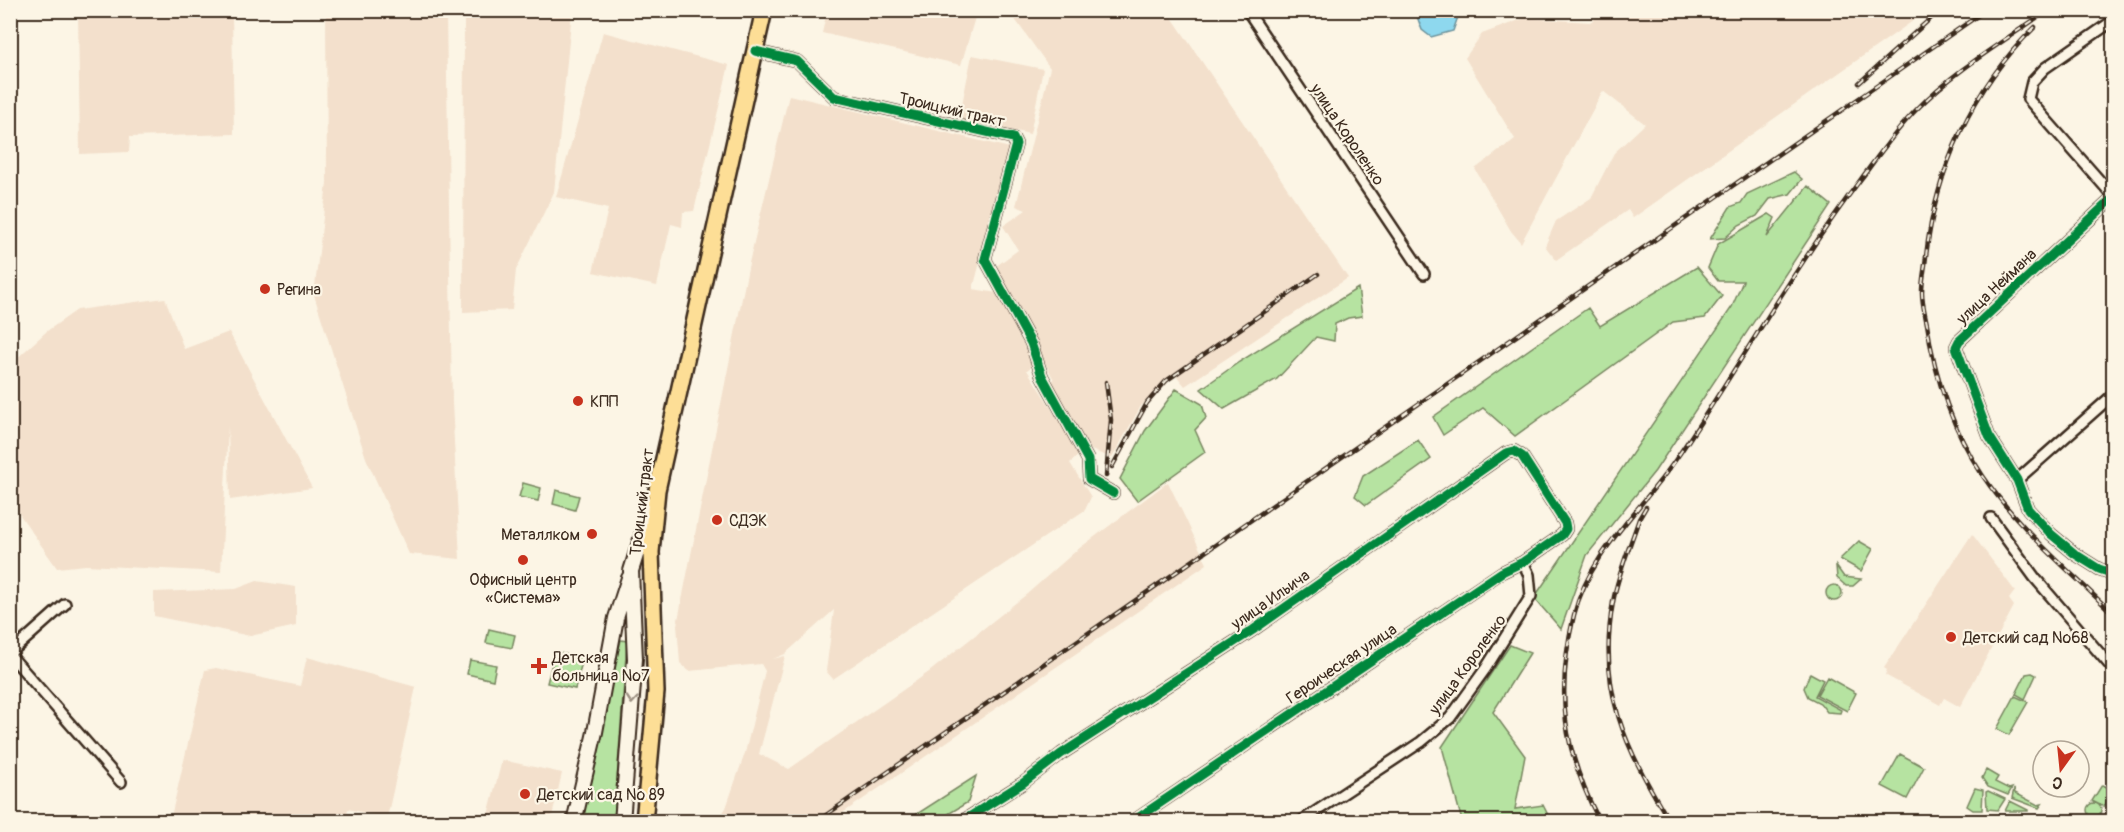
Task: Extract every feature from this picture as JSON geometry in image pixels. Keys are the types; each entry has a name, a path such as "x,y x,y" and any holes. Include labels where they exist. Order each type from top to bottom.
{"main road":[{"name":"Троицкий тракт","path":"644,822 656,692 651,552 657,490 764,10"},
{"path":"574,822 599,710 616,618 657,490"},
{"path":"622,822 635,659 631,571"},
{"path":"616,618 627,614 634,621"}],"street":[{"name":"улица Короленко","path":"1247,10 1424,274"},
{"path":"2113,197 2028,99 2031,82 2045,68 2114,20"},
{"name":"Троицкий тракт","path":"755,51 797,61 834,97 1013,138 1016,144 985,259 1031,343 1042,376 1088,460 1089,479 1113,493"},
{"name":"улица Неймана","path":"2017,480 1989,436 1956,347 1959,340 2113,197"},
{"path":"2114,394 2017,480 2028,509 2051,534 2098,569 2114,574"},
{"name":"улица Ильича","path":"961,822 1252,630 1506,453 1515,451 1522,456 1565,523 1566,529"},
{"path":"1991,518 2035,578 2114,670"},
{"name":"Героическая улица","path":"1132,822 1502,572 1523,562 1562,535 1566,529"},
{"name":"улица Короленко","path":"1300,822 1421,742 1450,718 1486,668 1531,596 1529,575 1523,562"},
{"path":"65,604 10,654 121,782"}],"shaded area":[{"path":"1167,10 1348,278 1185,386 1175,374 1141,406 1112,458 1091,450 1049,383 1054,380 995,267 1018,250 1003,226 1026,210 1016,206 1050,68 1009,11"},
{"path":"78,11 232,11 234,134 130,137 129,152 80,154"},
{"path":"326,11 446,11 452,402 460,559 409,554 366,458 314,295 327,183"},
{"path":"464,11 572,11 554,192 516,270 512,310 463,312"},
{"path":"827,11 962,11 976,14 961,65 822,33"},
{"path":"1605,11 1927,11 1633,218 1628,210 1556,260 1545,246 1556,221 1591,198 1614,153 1645,124 1603,91 1521,243 1511,231 1475,169 1515,139 1465,58 1482,34 1525,18 1590,22"},
{"path":"603,32 729,65 694,211 683,212 682,227 671,224 657,286 593,272 608,209 556,197"},
{"path":"972,55 1043,69 1030,134 959,119"},
{"path":"789,95 1010,148 973,289 997,293 1034,365 1027,370 1080,454 1070,463 1091,497 1085,510 833,679 826,671 834,610 785,654 773,659 785,656 759,754 789,769 929,672 1027,594 1077,550 1168,482 1207,564 831,821 717,821 726,808 745,753 765,671 761,664 689,671 680,663 677,625 749,263"},
{"path":"165,298 184,349 229,332 312,488 230,500 228,426 221,572 86,565 57,568 11,502 10,373 14,361 47,331 77,310"},
{"name":"Детский сад №68","path":"1972,534 2015,591 2009,599 2014,606 1960,707 1944,698 1940,705 1885,675 1887,670 1884,668"},
{"path":"257,581 296,587 296,626 250,636 154,616 154,592 236,589"},
{"path":"307,657 416,687 387,818 348,809 346,821 170,821 205,670 216,668 300,686"},
{"name":"Детский сад № 89","path":"502,760 562,773 551,821 495,821 488,815"}],"green space":[{"path":"1794,172 1802,179 1790,194 1770,199 1757,216 1739,225 1725,238 1710,239 1730,207 1741,203 1747,194"},
{"path":"1808,186 1831,205 1655,471 1587,555 1561,629 1534,598 1732,307 1743,281 1718,281 1708,268 1718,244 1769,214 1775,218 1767,237"},
{"path":"1697,267 1722,296 1705,318 1673,322 1515,436 1483,408 1443,435 1433,417 1588,308 1600,326"},
{"path":"1358,288 1362,316 1348,318 1335,324 1334,341 1316,337 1277,379 1224,409 1201,389 1239,362"},
{"path":"1176,389 1202,404 1206,418 1195,430 1205,452 1137,501 1120,479 1145,431"},
{"path":"1418,440 1431,459 1366,505 1355,496 1363,476"},
{"path":"523,483 541,488 538,501 519,497"},
{"path":"556,490 579,496 575,510 553,504"},
{"path":"1859,541 1873,549 1861,571 1840,559"},
{"path":"1836,566 1844,577 1861,579 1853,586 1846,586 1837,578"},
{"path":"1834,585 1840,587 1842,593 1840,599 1834,601 1828,599 1826,593 1828,587"},
{"path":"489,629 515,635 512,648 486,643"},
{"path":"621,640 627,641 614,821 577,822"},
{"path":"1510,645 1530,653 1493,712 1525,756 1515,809 1543,805 1551,821 1462,821 1442,747"},
{"path":"555,652 583,658 575,689 547,683"},
{"path":"470,660 496,665 493,680 467,674"},
{"path":"1810,673 1823,680 1815,696 1841,710 1840,713 1827,712 1820,703 1808,697 1804,688"},
{"path":"2026,674 2036,675 2025,699 2016,694"},
{"path":"1827,677 1856,693 1847,711 1817,695"},
{"path":"2015,696 2028,702 2009,735 1997,729"},
{"path":"1900,754 1924,767 1907,799 1882,786"},
{"path":"1986,770 1998,777 1995,782 2009,789 2012,788 2008,795 1988,787 1982,778"},
{"path":"976,776 968,802 937,821 906,821"},
{"path":"2102,785 2112,790 2104,807 2092,801"},
{"path":"1975,788 1983,790 1982,810 1973,810 1967,806"},
{"path":"2014,789 2015,793 2038,805 2042,804 2039,808 2012,798"},
{"path":"1986,792 2005,799 1998,810 1987,809"},
{"path":"2010,801 2028,810 2028,811 2005,811"},
{"path":"2094,803 2099,805 2101,810 2099,815 2094,817 2089,815 2087,810 2089,805"}],"water":[{"path":"1415,11 1460,11 1453,31 1431,37 1422,30"}],"railway":[{"path":"1859,83 1940,10"},
{"path":"816,822 1986,10"},
{"path":"1600,822 1587,796 1571,746 1564,696 1568,644 1574,615 1591,572 1617,534 1674,462 1812,248 1895,134 1917,109 1947,82 2048,10"},
{"path":"2035,27 1993,76 1975,103 1948,161 1931,224 1922,283 1922,300 1930,344 1946,403 1972,458 2012,513 2114,615"},
{"path":"1112,467 1147,403 1166,381 1318,274"},
{"path":"1106,382 1111,420 1106,476"},
{"path":"1646,507 1639,519 1615,592 1609,634 1609,663 1612,691 1628,743 1670,822"}],"cycle path":[{"path":"755,51 797,61 834,97 1013,138 1016,144 985,259 1031,343 1042,376 1088,460 1089,479 1113,493"},
{"path":"2114,197 1959,341 1956,347 1989,436 2017,480 2028,509 2051,534 2075,554 2099,569 2114,574"},
{"path":"961,822 1023,783 1061,754 1253,630 1506,453 1514,451 1522,456 1565,523 1566,529 1562,535 1523,562 1502,572 1132,822"}],"place":[{"name":"Регина","path":"265,289"},
{"name":"КПП","path":"578,401"},
{"name":"СДЭК","path":"717,520"},
{"name":"Металлком","path":"592,534"},
{"name":"Офисный центр «Система»","path":"523,560"},
{"name":"Детский сад №68","path":"1951,637"},
{"name":"Детская больница №7","path":"539,666"},
{"name":"Детский сад № 89","path":"525,794"}]}
